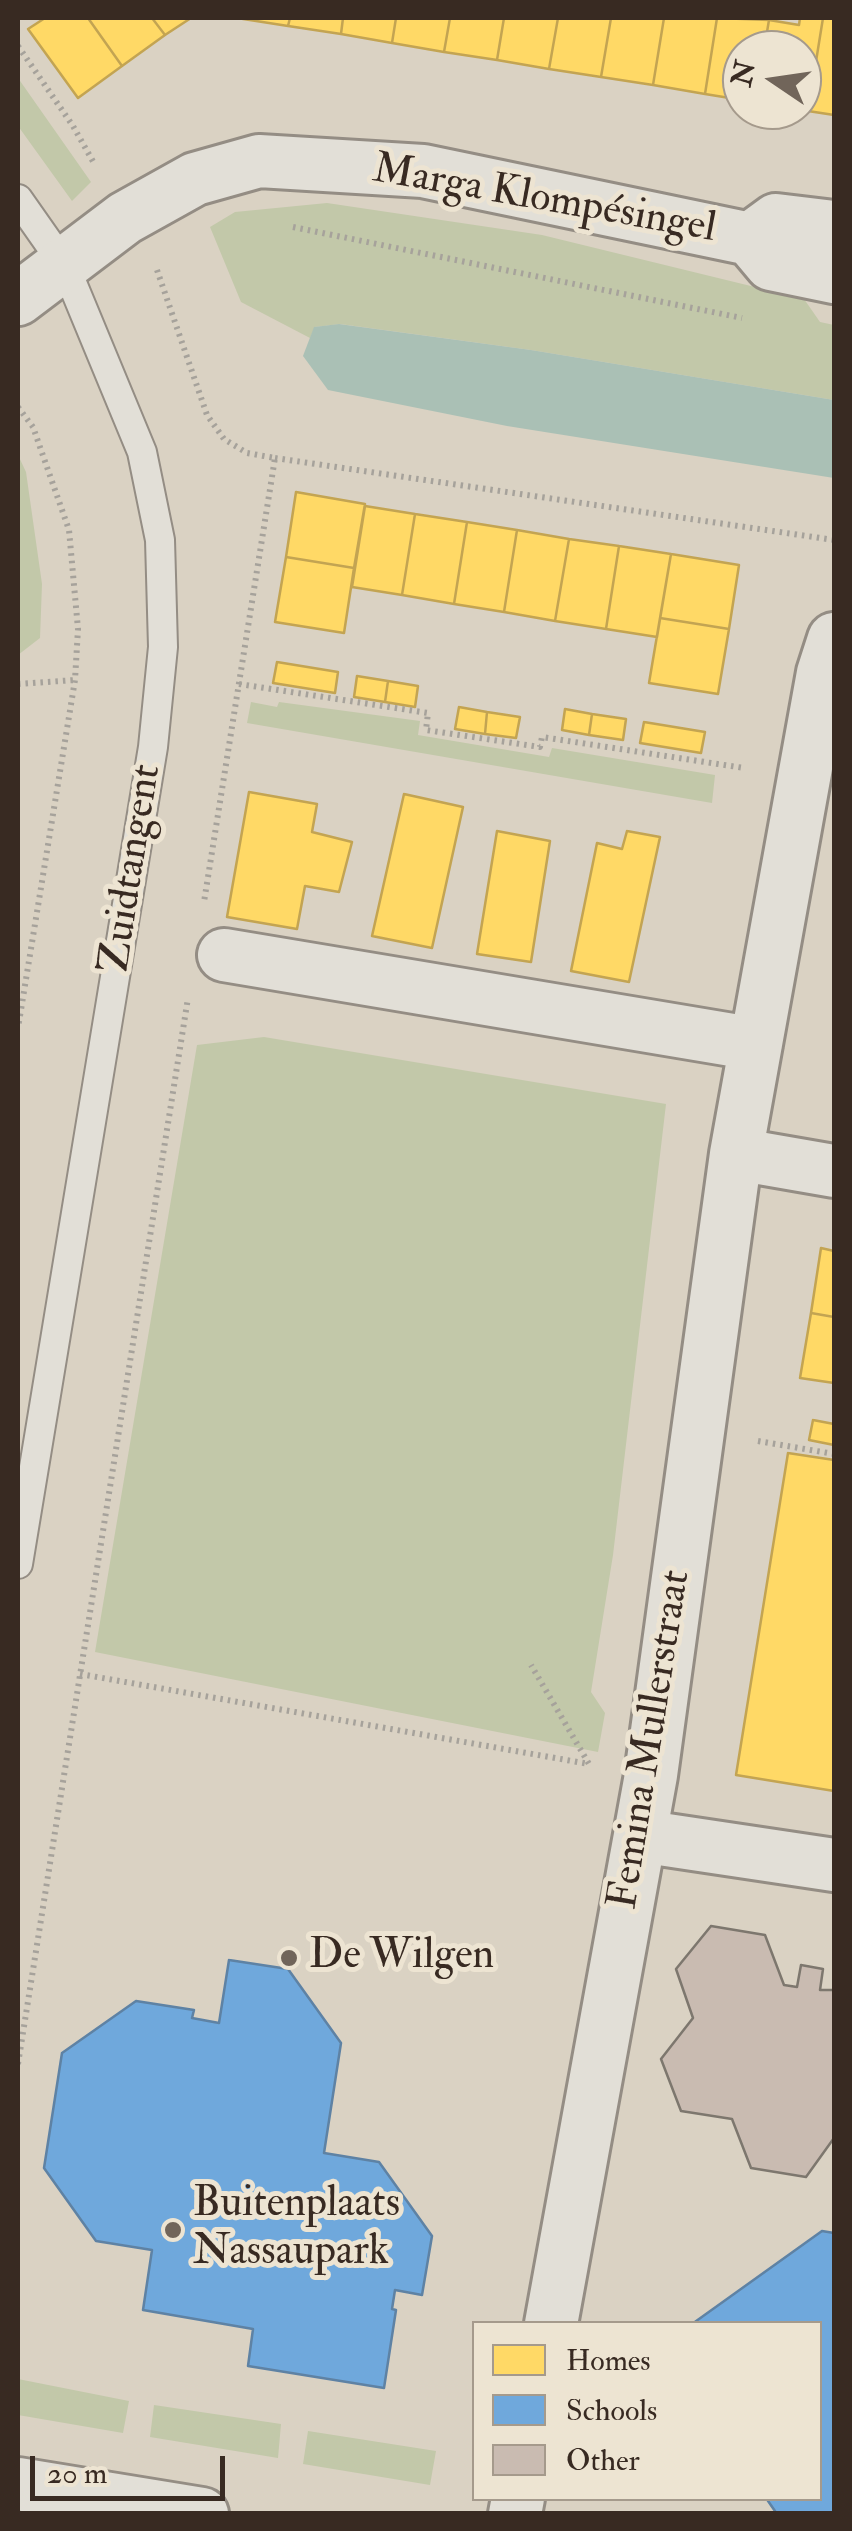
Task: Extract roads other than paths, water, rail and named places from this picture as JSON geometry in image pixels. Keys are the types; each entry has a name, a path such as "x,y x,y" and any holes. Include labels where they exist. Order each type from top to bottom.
{"street":[{"name":"Marga Klompésingel","path":"18,299 125,218 195,179 259,161 424,171 750,238 771,264 834,276"},
{"name":"Marga Klompésingel","path":"750,238 776,220 834,227"},
{"name":"Femina Mullerstraat","path":"552,2321 640,1836 736,1154 823,673 834,639"},
{"path":"205,954 756,1044"},
{"path":"736,1154 834,1171"},
{"path":"640,1836 834,1865"},
{"path":"18,2484 202,2514"}],"lane":[{"name":"Zuidtangent","path":"18,199 65,266 142,452 160,540 162,647 150,766 18,1564"}],"place":[{"name":"De Wilgen","path":"289,1958"},
{"name":"Buitenplaats Nassaupark","path":"173,2230"}]}
